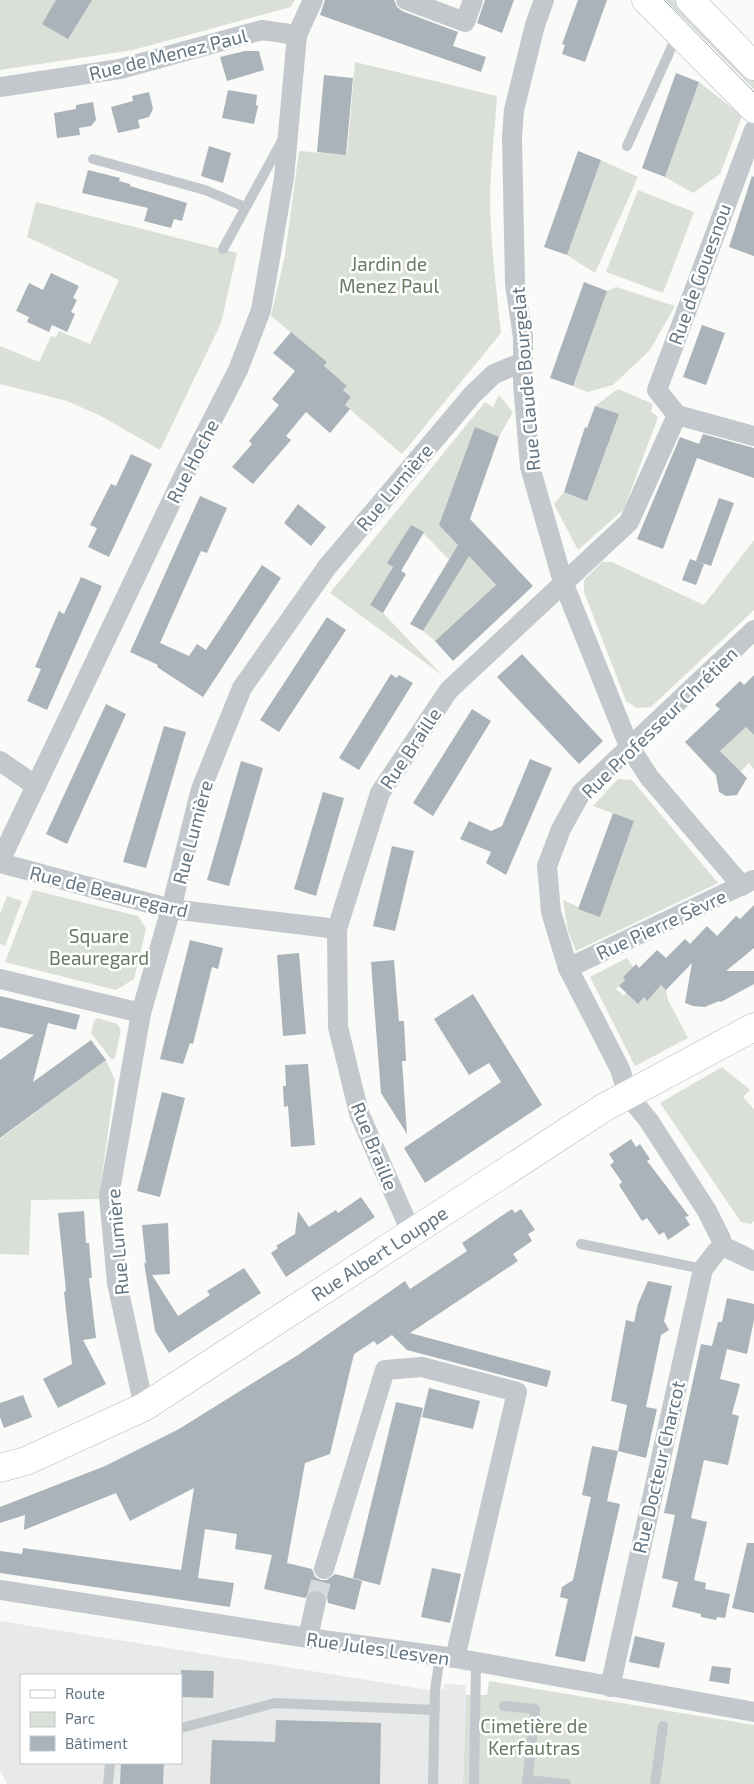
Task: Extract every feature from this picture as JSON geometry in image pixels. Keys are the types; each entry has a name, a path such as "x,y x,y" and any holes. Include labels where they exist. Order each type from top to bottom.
{"main road":[{"path":"646,0 754,109"},
{"path":"690,0 754,66"},
{"name":"Rue Albert Louppe","path":"0,1468 26,1461 144,1407 605,1107 754,1027"}],"street":[{"path":"297,35 313,0"},
{"path":"406,0 465,22 473,0"},
{"name":"Rue Claude Bourgelat","path":"544,0 535,25 514,110 512,137 516,284 522,338 530,467 563,582 629,746 649,777 748,883"},
{"name":"Rue de Menez Paul","path":"0,87 120,69 262,30 297,35"},
{"name":"Rue Hoche","path":"0,862 187,469 238,370 261,310 290,127 297,35"},
{"name":"Rue de Gouesnou","path":"677,415 657,390 754,130"},
{"name":"Rue Lumière","path":"144,1407 117,1283 109,1196 141,1013 172,909 201,789 242,688 327,567 473,394 494,374 523,362"},
{"path":"677,415 752,430"},
{"name":"Rue Braille","path":"411,1232 356,1104 338,1028 337,930 380,793 449,690 629,522 677,415"},
{"name":"Rue Professeur Chrétien","path":"628,1095 620,1070 568,968 551,912 547,866 561,829 581,793 754,630"},
{"path":"0,761 36,786"},
{"name":"Rue de Beauregard","path":"0,862 172,909 337,930"},
{"name":"Rue Pierre Sèvre","path":"568,968 748,883"},
{"path":"0,979 141,1013"},
{"path":"628,1095 649,1121 707,1211 722,1246 754,1261"},
{"name":"Rue Docteur Charcot","path":"610,1687 703,1269 722,1246"},
{"path":"324,1569 385,1370 422,1367 517,1392 448,1657"},
{"name":"Rue Jules Lesven","path":"0,1590 308,1638 448,1657 476,1664 754,1712"},
{"path":"308,1638 316,1601"}],"lane":[{"path":"627,146 678,32"},
{"path":"223,249 290,127"},
{"path":"93,159 205,190 245,207"},
{"path":"581,1244 703,1269"},
{"path":"433,1784 435,1710 448,1657"},
{"path":"474,1784 476,1664"},
{"path":"182,1728 275,1703 435,1710"},
{"path":"504,1706 535,1709 527,1782 566,1784"},
{"path":"655,1784 663,1726"},
{"path":"108,1784 110,1764"}],"shaded area":[{"path":"0,1621 429,1690 444,1689 444,1684 466,1685 463,1784 7,1784 0,1770"}],"green space":[{"path":"0,0 295,0 291,7 133,50 0,70"},
{"path":"655,0 680,0 754,76 754,102"},
{"name":"Jardin de Menez Paul","path":"355,62 497,96 490,210 501,333 402,454 345,405 351,397 343,390 347,386 335,376 321,370 327,362 271,316 285,255 299,151 347,155"},
{"path":"699,82 742,116 720,174 693,193 665,177"},
{"path":"601,160 638,177 595,273 567,255"},
{"path":"638,190 694,212 663,293 606,272"},
{"path":"36,202 237,253 221,323 160,450 101,416 67,401 0,384 0,346 39,362 51,336 56,337 59,331 90,344 119,280 27,237"},
{"path":"616,287 675,306 650,350 613,385 587,392 573,386 607,291"},
{"path":"618,389 653,404 651,412 658,417 624,509 578,550 554,504 564,492 587,500 618,414 595,406"},
{"path":"499,395 513,412 499,437 475,428 443,519 439,524 496,585 435,641 423,631 461,568 425,535 411,525 388,563 393,567 370,605 383,613 442,675 330,593 485,402 493,407"},
{"path":"754,540 754,610 651,707 637,708 626,701 584,592 584,580 602,562 612,562 704,605"},
{"path":"746,727 754,735 754,769 749,763 740,772 720,751"},
{"path":"618,779 632,780 718,883 576,951 568,931 563,900 600,917 634,821 593,806"},
{"name":"Square Beauregard","path":"33,890 138,916 146,929 134,979 116,990 5,962"},
{"path":"7,896 22,901 5,946 0,944 0,914"},
{"path":"627,958 633,967 623,977 625,980 616,989 624,996 626,993 638,1004 644,997 647,1000 661,985 666,990 668,1000 688,1038 635,1066 590,977"},
{"path":"98,1018 117,1024 121,1030 115,1058 112,1060 91,1033 94,1021"},
{"path":"106,1060 115,1080 99,1199 31,1200 29,1255 0,1254 0,1139"},
{"path":"722,1067 750,1090 743,1097 754,1109 754,1221 751,1224 741,1222 660,1103"},
{"name":"Cimetière de Kerfautras","path":"489,1681 754,1725 754,1784 463,1784 466,1695 487,1695"}],"building":[{"path":"56,0 92,0 68,39 42,24"},
{"path":"325,0 394,0 397,7 402,11 458,32 453,46 486,57 481,72 320,15"},
{"path":"485,0 514,0 502,33 477,23"},
{"path":"578,0 607,0 585,62 562,54 565,45 562,44"},
{"path":"245,51 259,51 264,70 227,81 220,57"},
{"path":"676,73 699,82 665,177 642,168"},
{"path":"324,75 353,78 346,155 317,152"},
{"path":"228,90 257,95 256,105 258,106 254,124 222,118"},
{"path":"149,92 153,109 149,117 138,120 140,128 118,133 111,107 133,101 132,96"},
{"path":"93,102 96,120 91,126 79,128 80,135 57,138 54,113 76,109 76,105"},
{"path":"209,146 231,153 223,183 201,176"},
{"path":"578,151 601,160 567,255 544,247"},
{"path":"88,170 120,178 119,181 130,184 130,186 187,203 182,221 174,219 171,228 144,221 148,208 82,193"},
{"path":"752,176 754,177 754,256 729,247"},
{"path":"51,273 79,286 73,298 77,300 71,312 75,314 67,332 52,325 49,332 27,322 29,317 16,311 29,283 43,290"},
{"path":"584,282 607,291 573,386 550,378"},
{"path":"702,325 725,333 706,385 683,377"},
{"path":"291,332 327,362 324,366 347,386 343,390 351,397 345,405 350,409 330,433 306,412 286,436 291,440 253,484 232,467 252,444 249,441 279,405 272,399 295,371 273,353"},
{"path":"595,406 619,414 587,501 564,492 585,427 587,428"},
{"path":"475,427 499,437 470,519 533,586 453,661 435,641 496,585 469,556 423,631 410,624 458,545 439,525"},
{"path":"703,434 754,448 754,478 697,458 663,549 637,539 680,437 699,444"},
{"path":"131,454 152,464 109,557 88,547 97,528 90,525 111,484 116,486"},
{"path":"200,496 227,508 207,553 201,551 160,643 189,656 197,644 206,650 262,565 281,578 203,697 157,667 158,665 130,652"},
{"path":"719,498 734,503 711,566 696,561"},
{"path":"298,504 326,527 311,546 284,523"},
{"path":"411,525 424,532 401,571 406,574 383,613 370,605 393,567 387,563"},
{"path":"690,559 704,564 696,585 682,580"},
{"path":"81,577 102,586 47,710 27,701 41,669 35,667 59,611 64,614"},
{"path":"327,617 346,630 279,732 260,720"},
{"path":"522,654 603,741 579,764 497,677"},
{"path":"391,674 396,678 399,675 413,683 359,770 339,758"},
{"path":"754,675 754,735 746,727 720,751 747,778 737,795 726,796 719,792 716,775 685,742 720,709 715,705 740,681 744,685"},
{"path":"106,704 126,714 67,844 46,834"},
{"path":"472,709 491,721 433,816 413,803"},
{"path":"164,726 186,732 146,868 123,862"},
{"path":"530,759 552,768 506,875 486,863 491,852 460,839 469,821 491,831 502,826"},
{"path":"241,761 263,768 229,886 207,880"},
{"path":"323,792 344,798 316,896 294,889"},
{"path":"613,813 634,821 600,917 578,909"},
{"path":"392,846 414,851 395,931 373,926"},
{"path":"754,905 754,948 726,971 754,971 754,984 721,1002 719,1001 705,1007 685,1003 692,963 666,990 661,985 647,1001 644,997 638,1004 619,986 625,980 623,977 636,964 639,968 657,950 666,958 685,939 690,944 707,926 717,936 736,916 740,919"},
{"path":"190,940 223,948 218,969 212,967 193,1044 190,1043 183,1064 160,1059"},
{"path":"299,953 306,1034 283,1036 277,955"},
{"path":"394,960 399,1021 404,1021 406,1061 402,1061 407,1134 381,1093 374,1003 371,962"},
{"path":"473,994 542,1105 425,1183 404,1148 501,1082 489,1063 469,1075 434,1019"},
{"path":"0,996 80,1015 76,1030 48,1023 33,1082 91,1040 106,1060 0,1138 0,1060 34,1035 0,1027"},
{"path":"308,1064 315,1145 291,1147 288,1106 284,1107 285,1065"},
{"path":"162,1092 185,1098 160,1197 137,1191"},
{"path":"631,1139 636,1147 640,1144 650,1159 647,1161 689,1216 685,1217 690,1225 668,1240 664,1232 659,1235 647,1218 642,1221 619,1185 622,1182 610,1165 614,1162 609,1154"},
{"path":"361,1197 375,1217 286,1277 271,1253 278,1248 276,1246 295,1234 298,1211 309,1227 336,1210 338,1213"},
{"path":"512,1209 515,1213 521,1209 535,1230 528,1234 532,1241 513,1254 518,1261 410,1333 551,1371 547,1387 407,1350 392,1335 377,1345 374,1341 354,1354 330,1454 305,1463 287,1563 312,1569 315,1577 321,1580 327,1580 335,1574 362,1581 355,1610 328,1603 327,1597 319,1590 312,1590 305,1598 264,1589 272,1555 235,1549 237,1534 205,1529 198,1578 234,1583 230,1607 0,1573 0,1551 22,1554 23,1548 181,1570 194,1488 130,1521 116,1493 24,1530 25,1515 0,1523 0,1507 105,1466 179,1429 298,1355 405,1281 410,1289 467,1251 462,1243"},
{"path":"84,1211 86,1243 89,1243 92,1278 89,1278 96,1338 83,1340 106,1384 58,1408 43,1379 72,1364 58,1213"},
{"path":"168,1223 170,1274 152,1275 178,1316 210,1295 207,1291 244,1268 261,1293 169,1353 155,1331 144,1262 146,1264 142,1225"},
{"path":"648,1281 672,1286 664,1321 669,1330 661,1335 646,1407 657,1409 646,1458 618,1451 627,1405 611,1401 626,1320 634,1322 638,1304"},
{"path":"727,1298 754,1304 754,1320 747,1354 727,1349 720,1379 740,1384 732,1414 739,1416 728,1465 704,1460 691,1518 707,1522 694,1580 706,1583 705,1589 730,1594 725,1618 717,1617 716,1620 701,1617 701,1614 672,1607 678,1582 662,1578 675,1515 664,1513 701,1344 712,1346 718,1322 722,1322"},
{"path":"429,1388 480,1401 473,1429 422,1417"},
{"path":"23,1395 32,1417 4,1428 0,1417 0,1403"},
{"path":"396,1402 423,1408 380,1585 353,1578"},
{"path":"592,1446 618,1451 607,1501 620,1504 585,1662 555,1656 568,1599 560,1597 562,1587 573,1580 591,1497 582,1495"},
{"path":"747,1543 754,1543 754,1613 732,1608"},
{"path":"432,1568 461,1574 450,1623 421,1617"},
{"path":"635,1636 665,1643 659,1668 629,1662"},
{"path":"712,1666 731,1668 729,1684 709,1681"},
{"path":"181,1670 214,1671 213,1698 182,1697"},
{"path":"276,1720 381,1723 380,1784 210,1784 212,1740 275,1742"},
{"path":"121,1764 164,1764 163,1784 120,1784"}],"tunnel":[{"path":"316,1601 324,1569"}],"tram line":[{"path":"664,0 754,92"}]}
